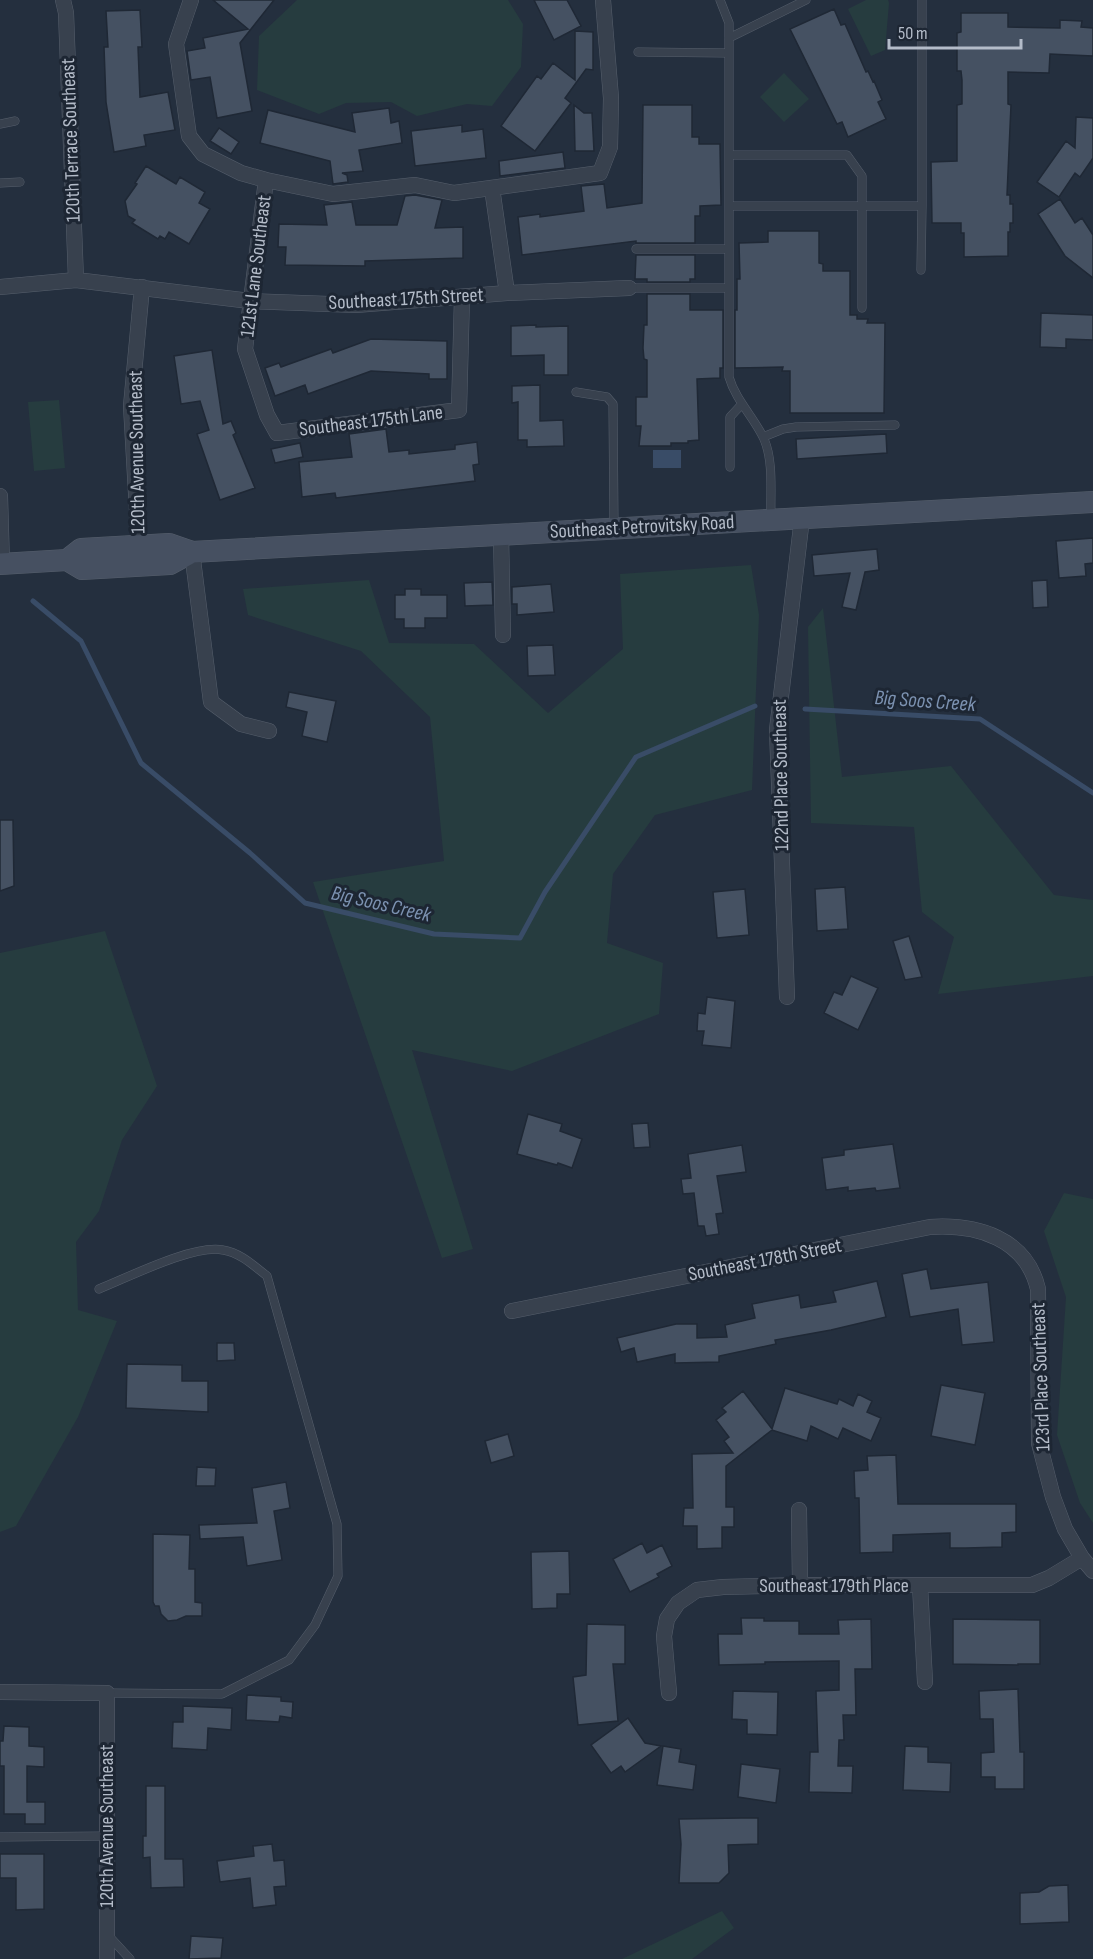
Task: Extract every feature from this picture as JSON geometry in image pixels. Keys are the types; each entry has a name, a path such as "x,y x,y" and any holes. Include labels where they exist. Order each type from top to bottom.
{"main road":[{"name":"Southeast Petrovitsky Road","path":"67,560 81,549 169,544 192,552 1093,502"},
{"name":"Southeast Petrovitsky Road","path":"1,564 67,560 82,569 170,564 192,552"}],"street":[{"name":"120th Terrace Southeast","path":"63,0 67,23 76,280"},
{"name":"121st Lane Southeast","path":"191,0 176,44 189,136 203,154 242,173 267,180 245,349 267,415 277,433"},
{"path":"267,180 333,194 415,185 454,193 600,173 610,147 611,98 603,0"},
{"path":"492,188 507,293"},
{"path":"0,287 76,280"},
{"name":"Southeast 175th Street","path":"76,280 250,300 356,305 507,293 629,288"},
{"name":"120th Avenue Southeast","path":"139,546 131,406 142,287"},
{"name":"Southeast 175th Lane","path":"277,433 459,410 462,297"},
{"path":"0,496 1,564"},
{"name":"122nd Place Southeast","path":"787,997 777,730 802,518"},
{"path":"501,535 503,635"},
{"path":"192,552 211,702 241,724 269,731"},
{"name":"Southeast 178th Street","path":"512,1311 930,1227 972,1228 989,1233 1015,1250"},
{"name":"123rd Place Southeast","path":"1015,1250 1026,1259 1034,1272 1038,1289 1039,1443 1046,1472 1061,1518 1082,1558 1093,1571"},
{"path":"799,1510 800,1585"},
{"name":"Southeast 179th Place","path":"669,1693 664,1636 667,1618 678,1603 697,1590 800,1585 1032,1585 1049,1578 1082,1558"},
{"path":"920,1585 925,1682"},
{"path":"0,1692 106,1693"},
{"name":"120th Avenue Southeast","path":"106,1693 107,1959"}],"lane":[{"path":"720,0 729,23 729,377 733,391 763,437 769,454 771,520"},
{"path":"729,38 806,0"},
{"path":"921,270 922,0"},
{"path":"638,52 729,53"},
{"path":"0,124 15,121"},
{"path":"729,155 847,155 862,176 862,308"},
{"path":"0,183 20,182"},
{"path":"729,206 921,206"},
{"path":"636,249 729,249"},
{"path":"629,288 729,288"},
{"path":"576,392 607,397 613,404 614,528"},
{"path":"730,467 730,417 742,404"},
{"path":"763,437 783,429 796,427 895,425"},
{"path":"99,1289 193,1252 223,1249 244,1258 267,1276 337,1524 338,1576 315,1625 289,1660 222,1694 106,1693"},
{"path":"0,1837 107,1836"},
{"path":"107,1934 130,1959"}],"green space":[{"path":"297,0 508,0 523,24 521,67 492,106 467,104 417,116 391,102 346,103 319,114 257,90 259,36"},
{"path":"866,0 888,0 889,3 885,50 871,56 848,9"},
{"path":"784,73 809,99 784,122 760,97"},
{"path":"59,400 65,468 34,471 28,402"},
{"path":"751,565 759,615 752,790 655,815 613,874 607,943 663,963 659,1014 512,1071 412,1050 473,1249 442,1258 313,882 444,861 430,717 361,651 248,615 243,589 369,580 389,643 474,644 548,713 623,649 620,574"},
{"path":"823,608 842,777 951,766 1054,895 1093,900 1093,976 938,994 954,937 922,912 914,827 811,823 808,627"},
{"path":"105,931 157,1086 122,1140 99,1211 76,1242 78,1310 117,1321 78,1417 16,1526 0,1532 0,953"},
{"path":"1064,1193 1093,1199 1093,1523 1080,1503 1057,1435 1066,1297 1044,1231"},
{"path":"722,1911 734,1928 692,1959 622,1959"}],"water":[{"path":"653,450 681,450 681,468 653,468"}],"building":[{"path":"213,0 274,0 240,43 252,111 217,118 210,77 191,80 187,51 205,48 203,38 248,29"},
{"path":"534,0 567,0 581,26 554,40"},
{"path":"834,9 841,25 845,24 866,72 868,71 874,81 882,100 878,102 886,119 848,137 842,122 837,124 790,29"},
{"path":"140,10 142,47 138,47 140,97 168,92 175,130 144,135 146,146 114,152 106,102 104,47 108,47 106,11"},
{"path":"961,13 1008,13 1008,27 1060,28 1060,20 1082,21 1081,27 1093,28 1093,56 1050,54 1049,73 1008,72 1008,104 1011,105 1007,195 1010,195 1010,204 1013,204 1013,223 1010,223 1010,232 1008,232 1008,256 964,257 964,233 961,233 961,223 932,223 931,162 957,161 957,105 962,104 962,80 961,71 957,71 957,33 961,32"},
{"path":"575,31 593,32 593,70 586,69 565,98 571,103 535,151 501,126 537,76 541,79 553,63 575,80"},
{"path":"574,105 584,113 592,113 594,151 575,151"},
{"path":"643,105 692,105 692,137 699,137 699,144 720,144 721,205 700,206 700,216 695,216 695,243 636,243 636,241 522,255 518,217 540,214 540,217 584,211 581,186 604,184 607,208 642,203"},
{"path":"389,108 391,123 399,121 402,143 359,150 363,171 342,173 347,175 348,182 333,184 330,161 260,143 268,110 355,132 352,113"},
{"path":"1076,117 1093,118 1093,158 1080,177 1075,173 1059,197 1037,182 1066,141 1075,148"},
{"path":"462,125 462,132 483,129 486,158 415,166 411,131"},
{"path":"219,128 239,142 231,154 210,141"},
{"path":"563,152 565,168 500,176 499,161"},
{"path":"146,166 176,184 180,177 205,192 199,203 210,209 189,244 169,232 165,239 160,236 158,239 132,223 135,220 128,216 125,201"},
{"path":"415,195 442,200 435,228 463,227 463,258 365,261 365,266 285,265 286,247 278,247 279,224 327,225 324,205 352,202 356,225 397,225 405,196"},
{"path":"1060,199 1075,223 1082,218 1093,235 1093,278 1065,256 1038,214"},
{"path":"768,231 819,231 819,263 823,264 823,271 850,271 850,315 857,315 857,319 868,319 867,323 885,323 884,413 790,413 790,371 782,371 783,367 735,368 735,310 737,310 737,279 740,279 739,243 768,242"},
{"path":"636,255 695,255 695,279 690,279 690,282 647,282 647,279 635,279"},
{"path":"647,294 690,294 690,310 723,310 723,368 720,368 720,378 697,379 699,440 688,441 688,443 671,443 671,446 639,446 641,426 636,426 636,397 647,397 647,360 644,359 643,348 644,325 647,325"},
{"path":"1041,313 1093,315 1093,340 1066,339 1066,348 1040,347"},
{"path":"536,325 536,327 568,326 568,375 544,375 544,355 511,356 511,326"},
{"path":"371,339 447,341 447,379 429,379 429,374 371,371 308,394 305,385 275,396 265,368 279,363 281,367 331,349 333,353"},
{"path":"212,350 223,424 231,421 236,433 233,435 255,488 220,500 197,434 209,430 200,401 181,404 174,356"},
{"path":"540,385 540,421 563,420 564,446 527,447 527,440 518,440 518,402 512,403 512,386"},
{"path":"386,429 389,452 409,450 409,454 455,449 455,445 477,442 479,464 473,465 475,481 336,498 335,493 302,497 299,462 352,457 349,434"},
{"path":"886,434 887,453 797,459 796,439"},
{"path":"300,443 303,457 275,463 271,449"},
{"path":"1093,538 1093,563 1085,564 1086,576 1059,578 1056,541"},
{"path":"877,549 879,570 865,572 856,610 842,607 850,573 814,576 812,555"},
{"path":"1047,580 1048,607 1033,608 1032,581"},
{"path":"492,582 493,605 465,606 464,583"},
{"path":"551,584 554,612 517,615 517,604 512,604 512,587"},
{"path":"405,589 421,589 421,595 447,595 447,618 425,618 425,628 404,628 404,619 395,619 395,595 405,595"},
{"path":"553,645 555,675 528,676 527,646"},
{"path":"289,692 336,701 327,742 302,736 307,712 286,707"},
{"path":"0,820 13,820 14,886 0,891"},
{"path":"845,887 848,929 817,931 815,889"},
{"path":"745,889 749,935 717,938 713,892"},
{"path":"909,936 922,977 905,980 893,941"},
{"path":"851,976 878,988 858,1030 824,1013 834,992 842,995"},
{"path":"707,997 735,1001 731,1048 702,1045 704,1031 697,1031 698,1013 705,1014"},
{"path":"528,1114 562,1124 560,1131 582,1139 572,1168 517,1154"},
{"path":"648,1123 650,1147 634,1148 632,1124"},
{"path":"893,1144 900,1188 848,1191 848,1187 826,1190 822,1158 844,1155 844,1150"},
{"path":"742,1145 746,1172 717,1176 723,1213 716,1214 719,1234 706,1236 704,1226 698,1226 694,1193 683,1194 681,1179 691,1178 688,1154"},
{"path":"927,1269 931,1289 988,1282 994,1342 962,1345 958,1309 910,1317 902,1274"},
{"path":"877,1281 886,1317 775,1340 776,1344 719,1356 719,1362 675,1363 675,1354 637,1362 634,1348 621,1352 617,1338 676,1324 697,1324 697,1338 727,1337 725,1325 755,1318 752,1304 799,1295 801,1308 836,1302 833,1291"},
{"path":"217,1343 234,1343 235,1360 217,1361"},
{"path":"127,1364 182,1365 182,1381 208,1381 208,1412 126,1408"},
{"path":"941,1385 985,1393 975,1445 931,1436"},
{"path":"785,1388 837,1404 839,1399 853,1406 858,1394 872,1401 867,1412 881,1418 871,1441 843,1428 838,1439 811,1426 807,1441 772,1430 726,1466 726,1507 734,1507 734,1527 722,1527 722,1548 697,1549 697,1526 683,1526 684,1508 693,1508 692,1454 733,1453 724,1441 729,1437 716,1420 726,1412 722,1408 743,1391 772,1429"},
{"path":"508,1434 514,1456 491,1463 485,1441"},
{"path":"896,1455 898,1504 1016,1504 1016,1532 1002,1533 1002,1547 966,1548 950,1548 950,1533 893,1535 893,1552 860,1553 859,1498 855,1498 854,1471 868,1470 867,1456"},
{"path":"197,1467 216,1468 215,1486 196,1486"},
{"path":"286,1482 290,1508 274,1511 282,1560 247,1566 243,1537 200,1539 199,1525 257,1523 252,1488"},
{"path":"153,1534 190,1535 189,1569 195,1569 195,1602 202,1603 202,1616 186,1616 168,1621 161,1614 159,1606 155,1606 153,1602"},
{"path":"642,1543 647,1553 662,1545 672,1566 657,1574 659,1577 630,1592 613,1559"},
{"path":"569,1551 570,1594 557,1594 557,1608 532,1609 531,1552"},
{"path":"741,1618 764,1618 764,1621 799,1621 799,1634 839,1634 838,1620 871,1619 872,1669 855,1669 856,1715 843,1715 844,1740 839,1740 838,1766 853,1766 852,1793 809,1792 810,1752 818,1752 816,1691 839,1690 839,1661 719,1665 718,1634 742,1634"},
{"path":"953,1619 1040,1620 1040,1664 953,1664"},
{"path":"587,1624 625,1625 625,1664 613,1664 618,1721 578,1725 573,1677 586,1675"},
{"path":"1018,1689 1020,1752 1024,1752 1024,1789 995,1789 995,1777 981,1777 981,1753 994,1752 993,1719 980,1719 979,1691"},
{"path":"733,1691 778,1692 777,1735 747,1734 747,1720 732,1719"},
{"path":"247,1695 281,1697 281,1701 293,1702 292,1718 280,1716 279,1722 246,1720"},
{"path":"183,1706 232,1708 231,1730 208,1728 207,1750 172,1748 173,1722 183,1722"},
{"path":"628,1718 645,1743 661,1746 625,1772 621,1766 611,1773 591,1745"},
{"path":"4,1726 29,1727 29,1746 44,1747 44,1767 27,1766 27,1802 45,1802 45,1824 25,1824 25,1814 4,1814 4,1766 0,1766 0,1741 3,1741"},
{"path":"663,1746 681,1749 679,1762 696,1765 693,1790 657,1785"},
{"path":"905,1746 928,1747 928,1762 951,1763 950,1792 903,1790"},
{"path":"741,1764 780,1769 776,1803 738,1797"},
{"path":"146,1786 165,1786 165,1859 183,1859 184,1887 151,1888 150,1857 143,1858 143,1836 146,1836"},
{"path":"758,1818 758,1844 728,1845 729,1873 719,1883 679,1883 681,1844 679,1819"},
{"path":"272,1844 274,1861 284,1860 286,1886 274,1887 276,1905 253,1908 250,1878 220,1882 217,1861 254,1856 253,1846"},
{"path":"0,1854 44,1854 44,1909 16,1910 16,1878 0,1878"},
{"path":"1068,1885 1069,1922 1020,1924 1020,1893 1039,1892 1049,1886"},
{"path":"191,1936 223,1938 221,1958 189,1959"}],"waterway":[{"name":"Big Soos Creek","path":"33,601 81,641 141,763 250,853 305,903 434,934 520,938 545,892 636,757 755,706"},
{"name":"Big Soos Creek","path":"805,709 980,719 1093,793"}]}
